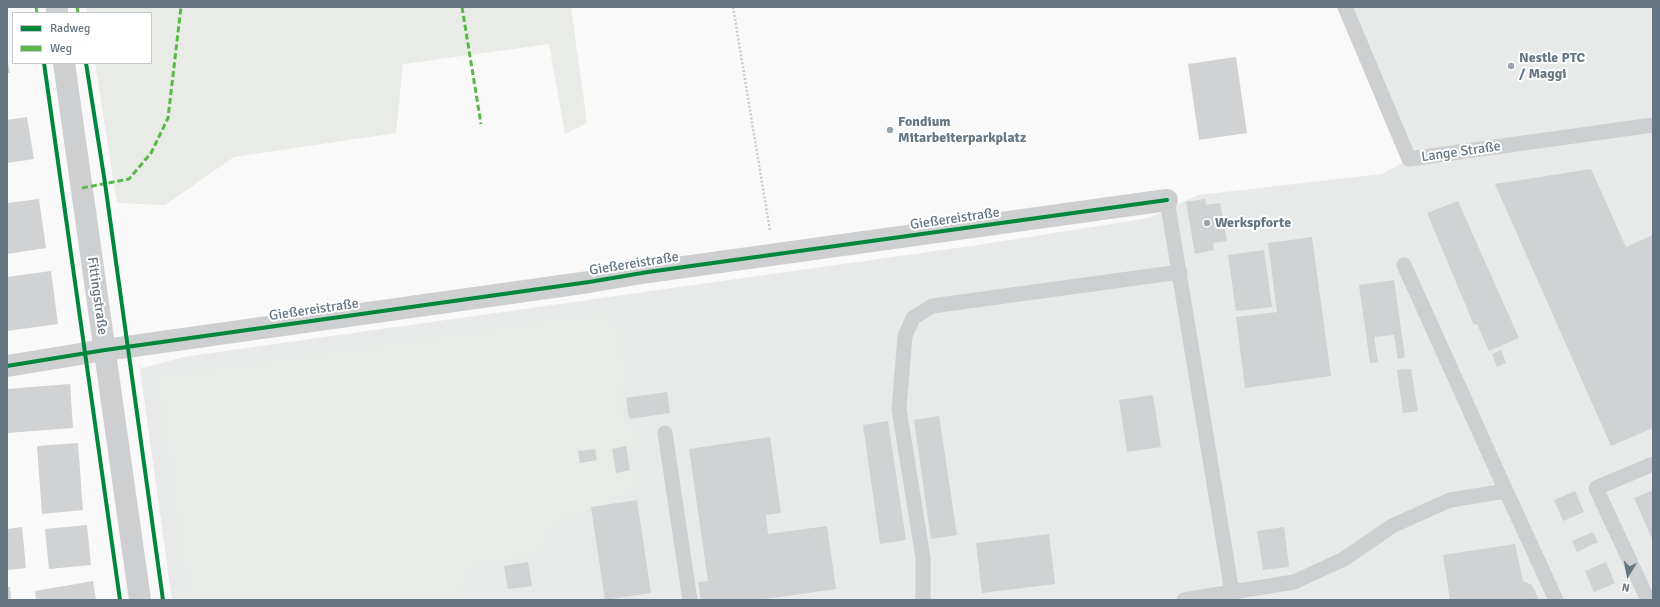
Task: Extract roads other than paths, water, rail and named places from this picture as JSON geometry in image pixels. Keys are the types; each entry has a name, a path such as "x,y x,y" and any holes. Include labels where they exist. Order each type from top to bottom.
{"street":[{"name":"Fittingstraße","path":"64,64 140,600"},
{"name":"Gießereistraße","path":"7,366 105,350 774,254 1167,200"}],"lane":[{"name":"Lange Straße","path":"1345,7 1409,159 1653,124"},
{"path":"1167,200 1232,592"},
{"path":"1404,265 1556,600"},
{"path":"923,600 924,558 899,409 905,336 913,318 932,306 1180,272"},
{"path":"665,433 690,600"},
{"path":"1648,600 1596,488 1653,464"},
{"path":"1191,599 1294,582 1344,559 1392,526 1450,500 1506,491"}],"place":[{"name":"Nestle PTC / Maggi","path":"1511,66"},
{"name":"Fondium Mitarbeiterparkplatz","path":"890,130"},
{"name":"Werkspforte","path":"1207,223"}]}
